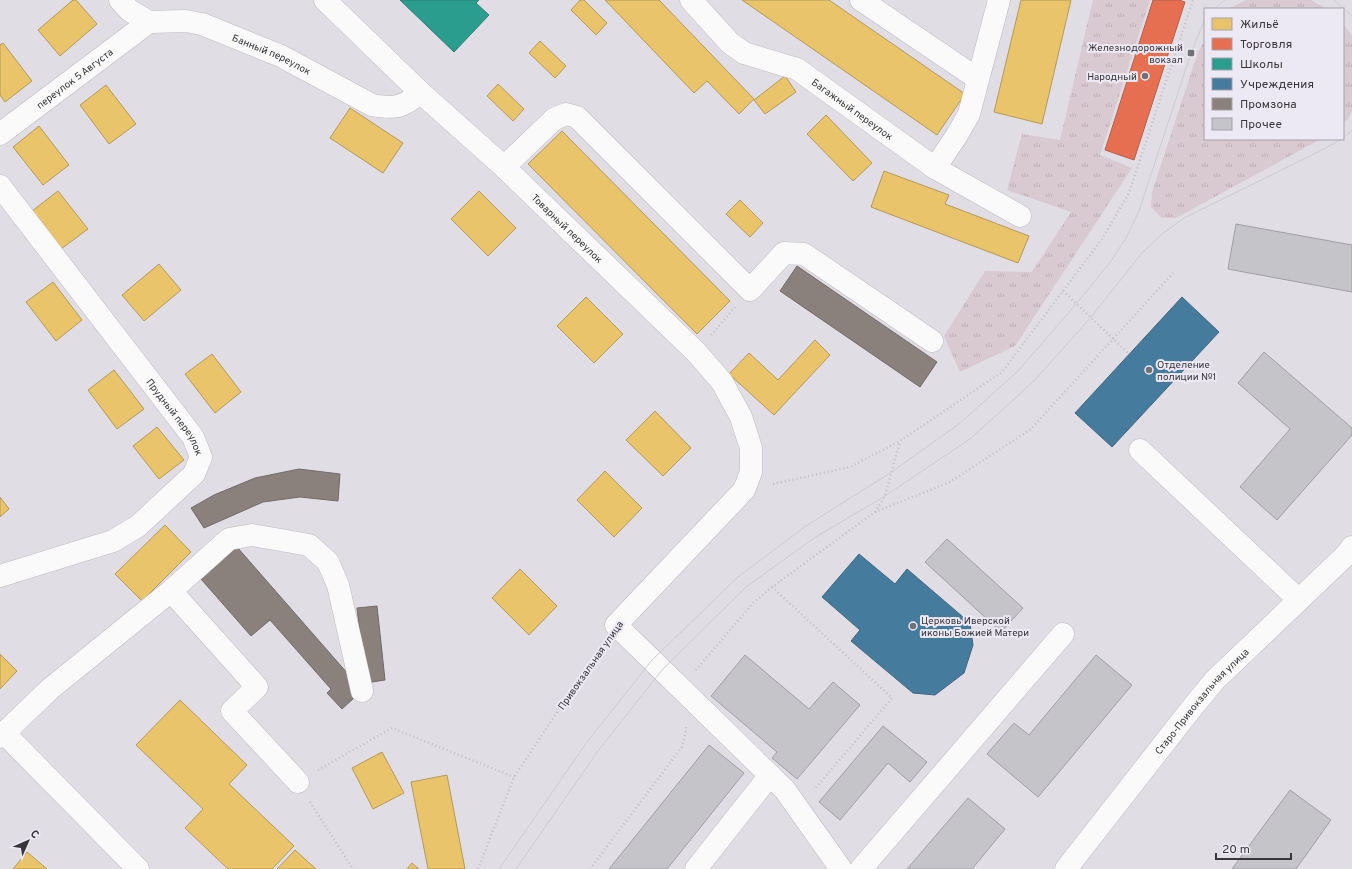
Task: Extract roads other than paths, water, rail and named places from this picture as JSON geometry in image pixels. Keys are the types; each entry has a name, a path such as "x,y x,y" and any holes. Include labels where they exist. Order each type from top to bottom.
{"street":[{"path":"120,0 129,10 149,22"},
{"name":"Товарный переулок","path":"325,0 420,92 504,167 696,352 722,382 741,417 752,448 752,472 744,490"},
{"name":"Багажный переулок","path":"691,0 730,43 744,53 797,69 935,168 1020,216"},
{"path":"861,0 978,80"},
{"path":"935,168 969,114 999,0"},
{"name":"Банный переулок","path":"149,22 186,21 202,24 281,56 372,106 387,108 400,106 412,100 420,92"},
{"name":"переулок 5 Августа","path":"0,134 149,22"},
{"path":"504,167 554,119 566,114 577,117 750,290 784,253 804,254 932,341"},
{"name":"Прудный переулок","path":"0,186 193,437 201,457 194,474 138,526 113,541 0,576"},
{"path":"1140,450 1299,600"},
{"name":"Привокзальная улица","path":"744,490 616,625 770,775"},
{"path":"138,869 2,735 50,689 171,591 228,539 252,535 310,546 328,562 338,585 362,691"},
{"name":"Старо-Привокзальная улица","path":"1066,869 1215,680 1347,554 1352,547"},
{"path":"171,591 257,687 232,711 298,782"},
{"path":"861,869 1063,634"},
{"path":"696,869 770,775 785,790 841,869"}],"tram line":[{"path":"1215,8 1225,0"},
{"path":"1334,0 1343,8"},
{"path":"1344,9 1352,16"},
{"path":"499,869 587,742 652,660 738,577 806,526 890,473 959,424 1018,371 1077,303 1111,261 1126,238 1139,211 1191,53 1204,21"},
{"path":"1344,137 1352,130"},
{"path":"516,869 598,751 662,670 746,587 814,538 885,496 970,439 1034,381 1091,317 1142,253 1162,234 1184,218 1340,140"}],"place":[{"name":"Железнодорожный вокзал","path":"1191,53"},
{"name":"Народный","path":"1145,76"},
{"name":"Отделение полиции №1","path":"1149,370"},
{"name":"Церковь Иверской иконы Божией Матери","path":"913,626"}]}
